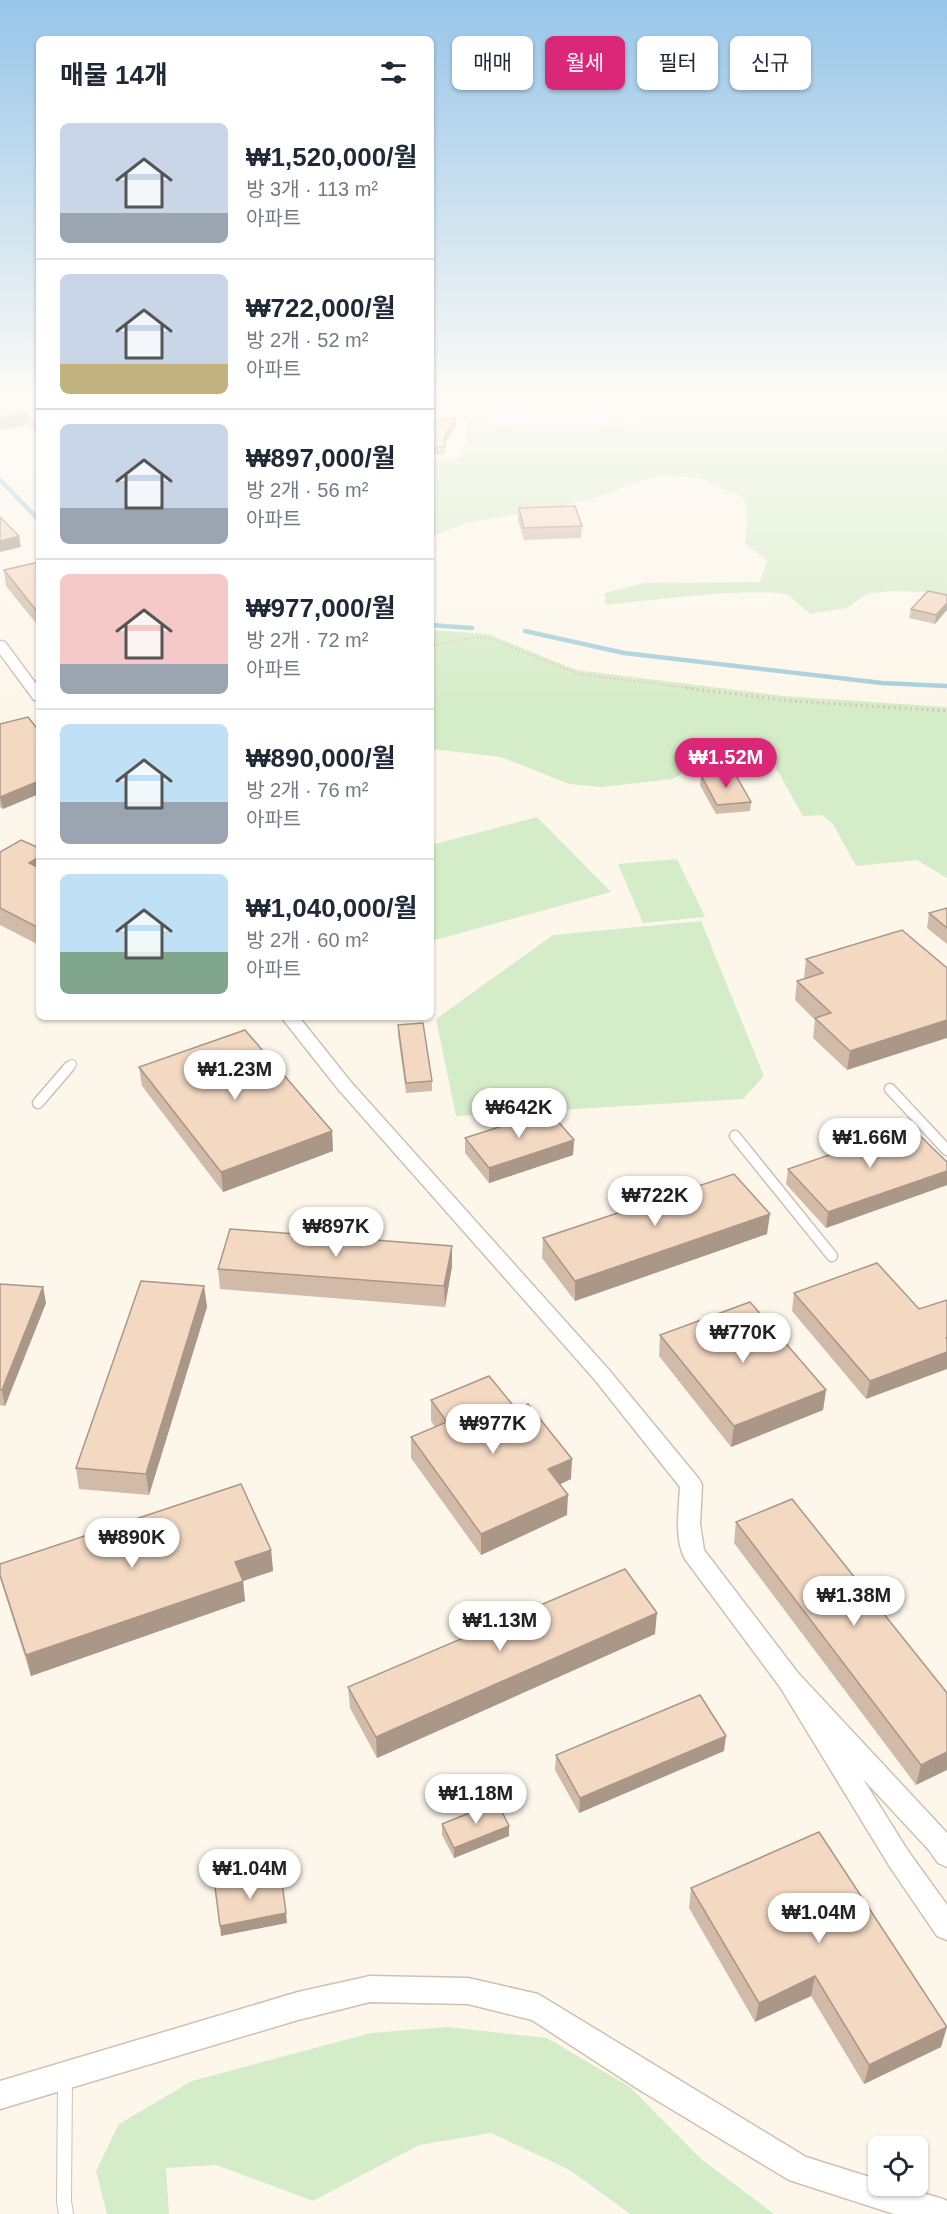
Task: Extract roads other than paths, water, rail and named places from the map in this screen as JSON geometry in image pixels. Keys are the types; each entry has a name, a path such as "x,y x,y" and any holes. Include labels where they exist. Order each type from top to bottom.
{"street":[{"path":"0,645 36,693"},
{"path":"292,1020 344,1085 602,1375 690,1485 689,1524 693,1553 789,1680 899,1858 947,1927"},
{"path":"789,1680 938,1842 947,1855"},
{"path":"0,2096 298,2006 370,1989 468,1991 538,2007 648,2079 799,2170 943,2214"}],"lane":[{"path":"38,1103 72,1064"},
{"path":"890,1089 947,1150"},
{"path":"735,1136 832,1256"},
{"path":"65,2077 64,2201 66,2214"}],"waterway":[{"path":"22,502 36,517"},
{"path":"434,625 472,628"},
{"path":"525,631 624,653 882,683 947,686"}]}
